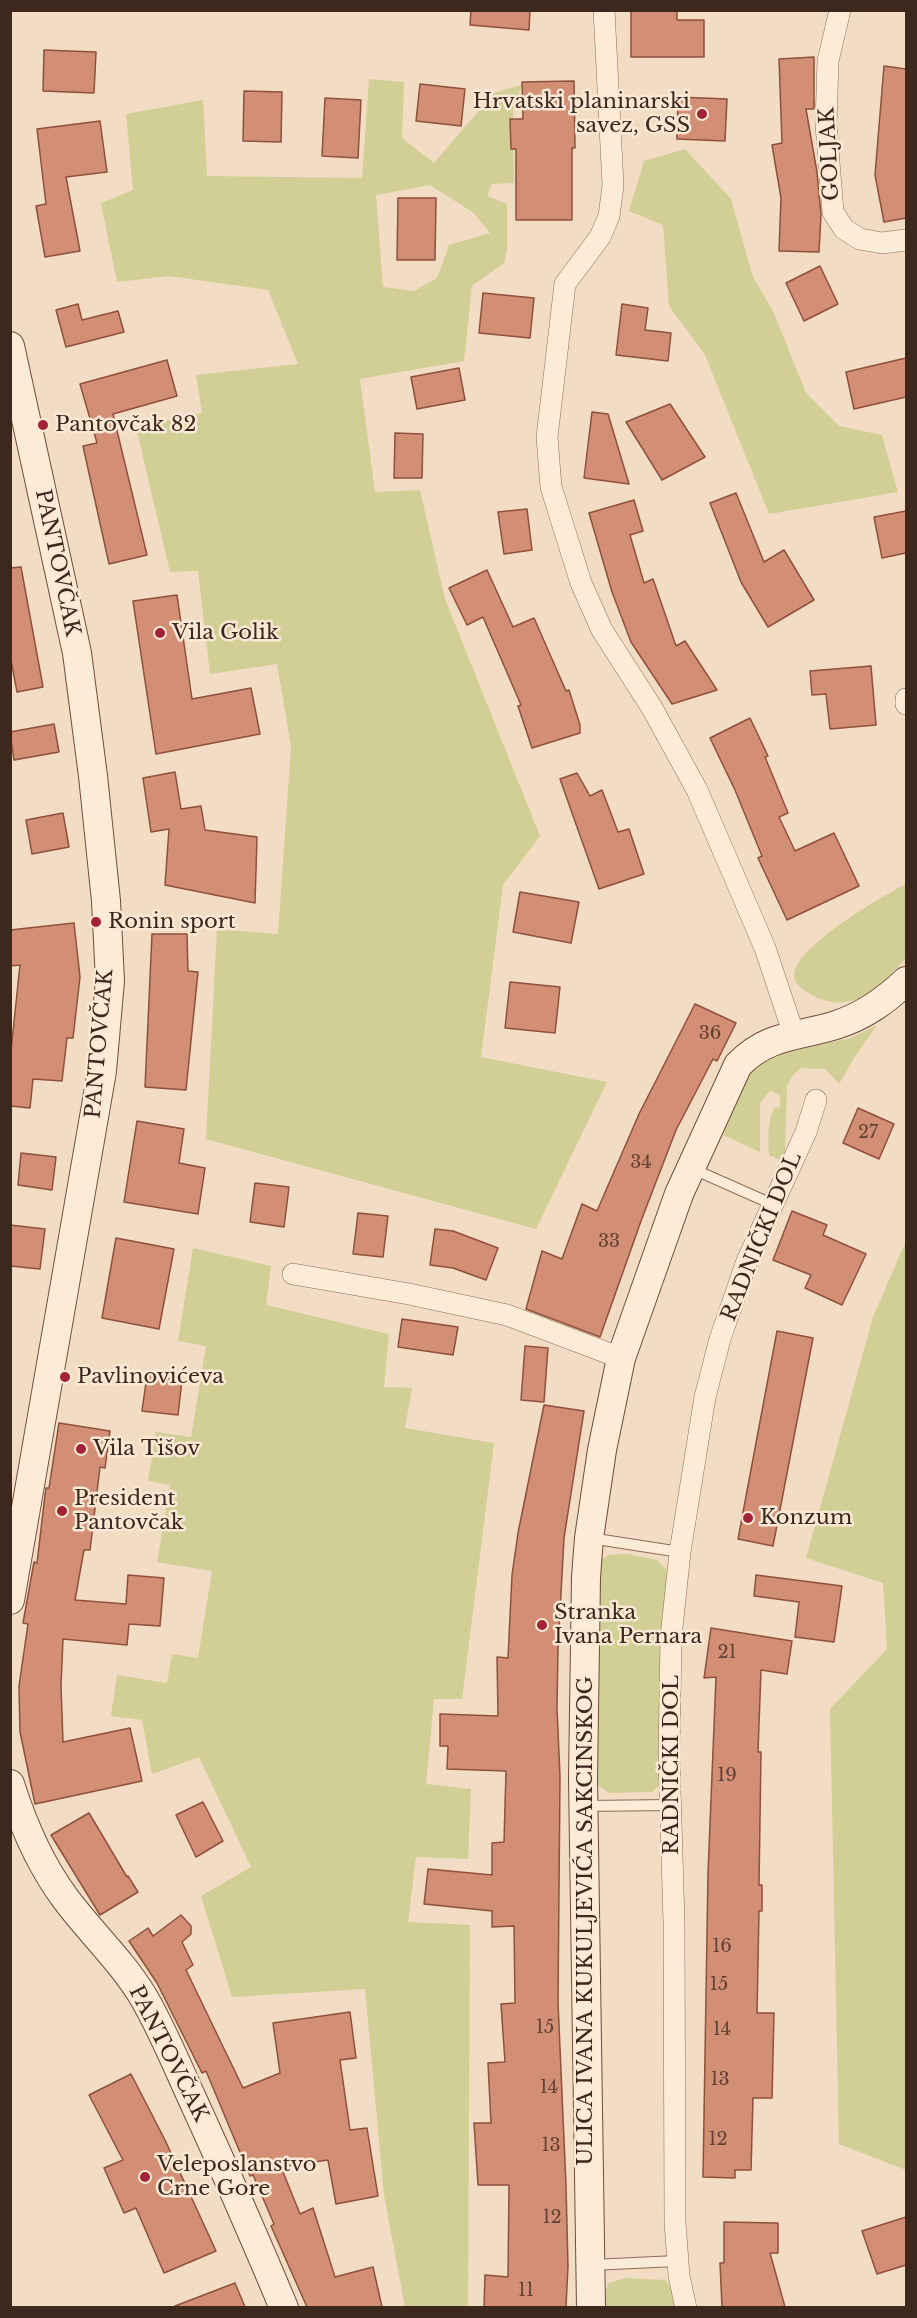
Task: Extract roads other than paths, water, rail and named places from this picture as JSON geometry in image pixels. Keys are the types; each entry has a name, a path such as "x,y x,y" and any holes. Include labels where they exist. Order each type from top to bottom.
{"main road":[{"name":"PANTOVČAK","path":"10,346 76,653 106,901 110,981 102,1071 10,1600"},
{"name":"ULICA IVANA KUKULJEVIĆA SAKCINSKOG","path":"591,2307 583,1806 586,1577 589,1538 602,1450 621,1358 690,1167 738,1065 759,1046 830,1027 861,1016 878,1006 906,981"},
{"name":"PANTOVČAK","path":"10,1784 22,1821 40,1860 66,1899 124,1969 158,2025 284,2307"}],"street":[{"path":"604,10 613,185 609,216 600,237 565,284 547,437 551,487 581,583 602,630 652,708 697,790 765,948 794,1035"},
{"name":"GOLJAK","path":"840,10 828,61 826,124 833,212 844,229 860,239 882,243 906,240"},
{"name":"RADNIČKI DOL","path":"686,2307 677,2261 675,2222 674,1922 669,1756 671,1637 680,1552 705,1397 720,1339 747,1261 806,1131 816,1100"},
{"path":"292,1274 409,1294 507,1316 621,1358"}],"lane":[{"path":"690,1167 772,1204"},
{"path":"589,1538 680,1552"},
{"path":"583,1806 671,1805"},
{"path":"590,2265 677,2261"}],"place":[{"name":"Hrvatski planinarski savez, GSS","path":"702,114"},
{"name":"Pantovčak 82","path":"43,425"},
{"name":"Vila Golik","path":"160,633"},
{"name":"Ronin sport","path":"96,922"},
{"name":"Pavlinovićeva","path":"65,1377"},
{"name":"Vila Tišov","path":"81,1449"},
{"name":"President Pantovčak","path":"62,1511"},
{"name":"Konzum","path":"748,1518"},
{"name":"Stranka Ivana Pernara","path":"542,1625"},
{"name":"Veleposlanstvo Crne Gore","path":"145,2177"}]}
